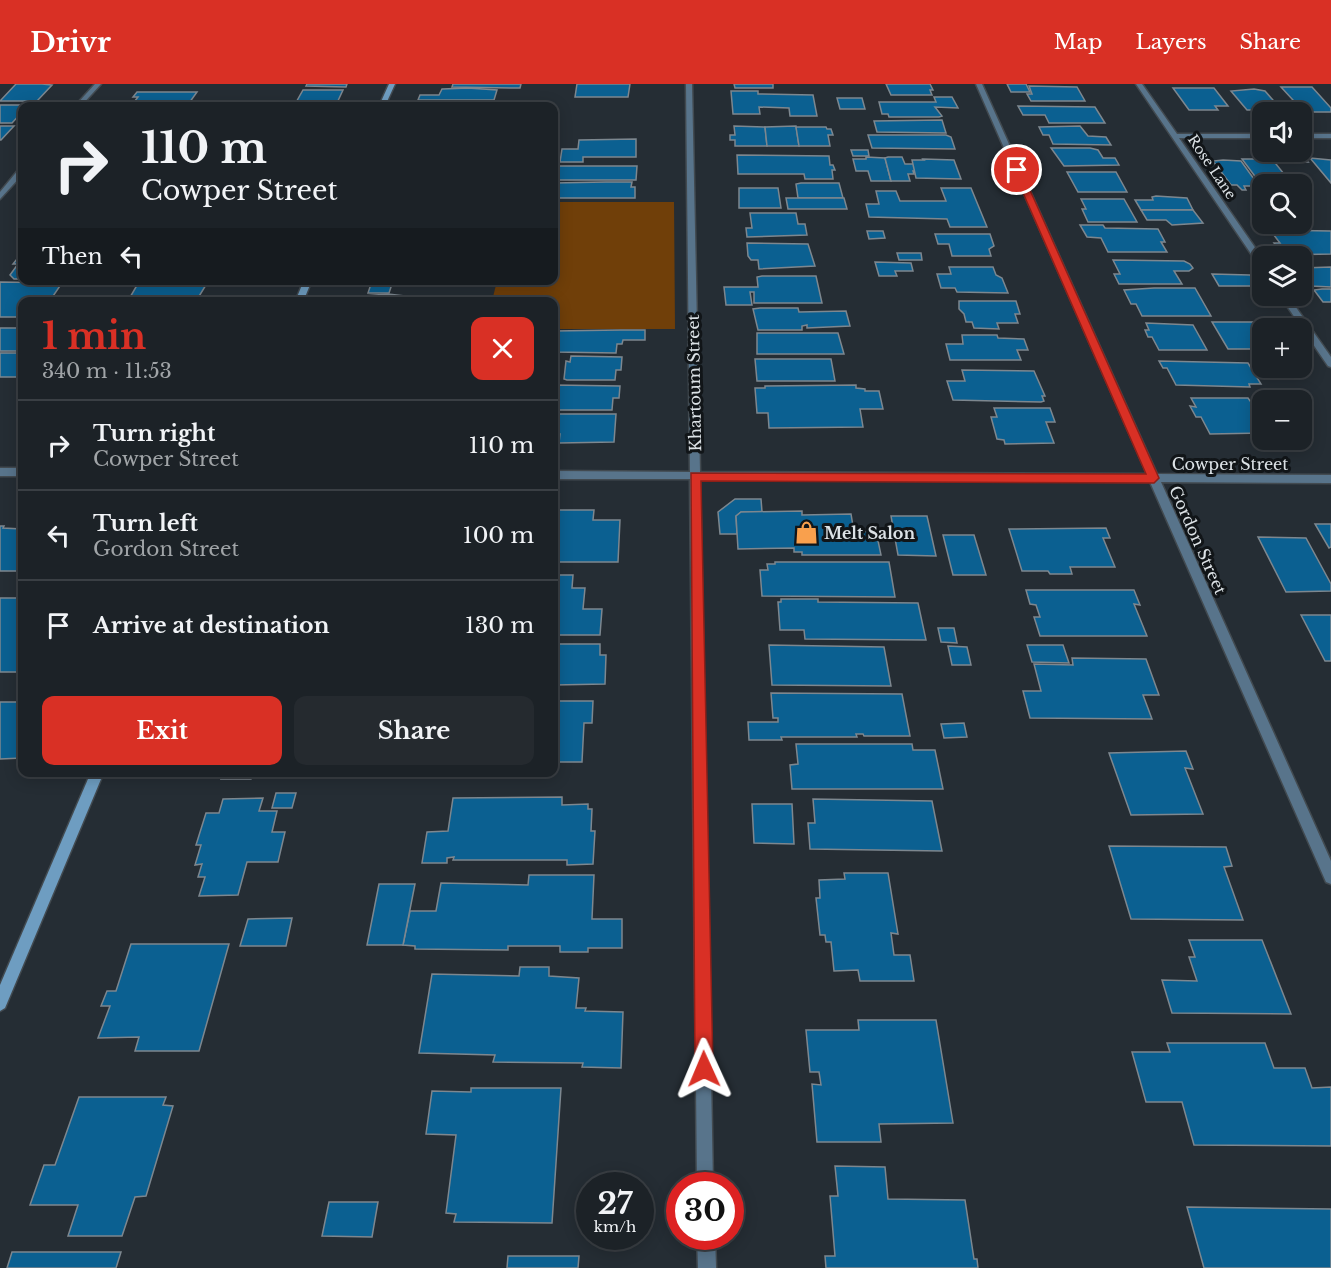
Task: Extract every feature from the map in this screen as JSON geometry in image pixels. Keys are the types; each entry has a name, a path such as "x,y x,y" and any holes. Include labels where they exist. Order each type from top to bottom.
{"street":[{"path":"82,102 98,84"},
{"path":"384,102 392,84"},
{"name":"Khartoum Street","path":"689,84 705,1172"},
{"name":"Gordon Street","path":"979,84 1331,877"},
{"name":"Rose Lane","path":"1139,84 1252,249"},
{"path":"1175,136 1252,136"},
{"path":"1312,136 1331,136"},
{"path":"0,197 18,176"},
{"path":"1291,306 1331,364"},
{"path":"0,472 18,472"},
{"name":"Cowper Street","path":"558,475 1331,479"},
{"path":"0,1003 96,777"},
{"path":"706,1250 707,1268"}],"shaded area":[{"path":"558,202 674,202 675,329 558,329 558,297 493,297 496,285 558,285"}],"building":[{"path":"16,84 52,85 37,101 0,101"},
{"path":"307,84 347,84 346,87 306,86"},
{"path":"453,84 521,84 520,88 510,88 452,87"},
{"path":"577,84 630,84 628,97 575,97"},
{"path":"734,84 773,84 773,88 735,88"},
{"path":"886,84 930,84 933,90 930,90 932,95 891,95"},
{"path":"1007,84 1026,84 1030,92 1011,92"},
{"path":"1029,86 1077,87 1085,101 1031,101 1027,94 1032,94"},
{"path":"1281,87 1312,87 1331,108 1331,112 1312,112 1312,102 1295,102"},
{"path":"1173,88 1214,88 1228,106 1215,106 1218,110 1189,110"},
{"path":"442,89 497,90 494,100 418,100 420,95 439,95"},
{"path":"1254,89 1265,91 1275,102 1252,102 1252,110 1247,110 1231,91"},
{"path":"303,90 343,90 337,102 296,102"},
{"path":"731,91 813,95 817,116 790,116 789,108 759,107 760,114 733,114"},
{"path":"137,92 197,92 190,102 134,102 138,97 133,97"},
{"path":"934,97 952,97 958,108 935,107 942,116 939,117 889,117 888,114 882,114 879,102 936,102"},
{"path":"837,98 862,98 865,109 840,109"},
{"path":"0,105 18,105 18,116 12,123 0,123"},
{"path":"1018,106 1095,107 1105,123 1049,123 1045,115 1023,115"},
{"path":"942,120 946,133 877,132 874,121"},
{"path":"0,126 14,126 1,140 0,140"},
{"path":"734,126 765,127 767,146 735,146 735,140 730,140 730,135 735,135"},
{"path":"796,126 799,146 767,146 765,127"},
{"path":"1080,126 1088,136 1106,137 1111,145 1053,144 1049,135 1043,135 1039,127"},
{"path":"796,127 831,129 833,135 828,135 830,146 799,146"},
{"path":"868,135 946,135 951,137 955,149 872,148"},
{"path":"636,139 636,157 583,157 583,162 560,162 562,149 578,149 579,140"},
{"path":"1051,148 1098,150 1103,158 1115,158 1119,165 1064,166"},
{"path":"851,150 868,150 869,156 853,156"},
{"path":"737,155 829,156 830,165 833,165 835,170 832,170 833,179 805,179 804,174 738,174"},
{"path":"866,157 885,158 891,181 871,181 868,171 856,171 853,159 866,159"},
{"path":"902,157 905,164 914,164 916,171 913,171 914,174 908,174 910,181 891,181 885,158"},
{"path":"1312,158 1331,160 1331,183 1312,160"},
{"path":"1242,159 1252,159 1252,162 1274,162 1284,174 1253,174"},
{"path":"912,160 954,160 961,179 916,178"},
{"path":"1213,161 1241,161 1252,176 1252,186 1244,186 1246,190 1242,190 1237,185 1231,185"},
{"path":"558,166 637,166 636,180 558,180"},
{"path":"1067,172 1116,172 1127,192 1078,192"},
{"path":"632,182 631,187 635,187 635,198 558,198 558,183"},
{"path":"839,183 843,198 798,198 796,184"},
{"path":"739,188 778,188 781,208 739,208"},
{"path":"941,188 971,188 987,227 950,227 947,219 869,217 866,204 879,204 876,191 896,191 900,201 946,201"},
{"path":"1152,197 1187,198 1193,210 1141,210 1135,200 1153,200"},
{"path":"786,198 844,198 847,209 788,209"},
{"path":"1081,199 1124,199 1137,222 1088,222 1082,209 1086,209"},
{"path":"1141,210 1193,210 1203,223 1172,225 1166,220 1147,220"},
{"path":"750,213 796,213 798,224 805,224 807,235 747,237 746,228 752,228"},
{"path":"1080,225 1158,229 1165,242 1161,242 1167,252 1108,252 1101,238 1087,237"},
{"path":"867,231 883,231 885,238 869,239"},
{"path":"1312,231 1331,231 1331,254 1312,254 1312,246 1276,246 1274,243 1280,243 1273,234 1312,234"},
{"path":"935,234 990,234 994,246 989,249 991,256 952,256 949,244 938,244"},
{"path":"747,243 808,244 815,266 759,269 758,260 751,260 748,256"},
{"path":"897,253 921,253 922,260 899,260"},
{"path":"1113,260 1184,261 1193,268 1189,271 1174,271 1182,284 1119,284 1114,274 1120,274"},
{"path":"875,262 911,263 913,271 895,271 897,276 879,276"},
{"path":"18,264 18,279 10,275"},
{"path":"949,267 993,267 996,275 1002,278 1008,293 957,292 955,288 941,288 937,274 951,274"},
{"path":"1331,267 1331,287 1312,286 1312,268"},
{"path":"1212,274 1250,275 1252,278 1252,286 1219,286"},
{"path":"816,276 822,303 754,303 754,292 750,292 752,305 726,305 724,287 758,287 757,277"},
{"path":"0,282 18,282 18,285 61,285 52,297 18,297 18,317 0,317"},
{"path":"137,285 206,285 199,297 130,297"},
{"path":"371,285 392,285 389,293 368,293"},
{"path":"1195,288 1211,316 1142,316 1136,304 1131,304 1124,290"},
{"path":"1331,289 1331,302 1323,302 1314,290"},
{"path":"388,294 413,297 364,297"},
{"path":"959,301 1016,301 1020,314 1015,314 1018,323 997,323 999,329 974,328 972,322 966,322 964,314 959,309"},
{"path":"798,308 799,312 846,311 850,326 807,328 807,325 802,326 802,330 758,330 753,309"},
{"path":"1212,322 1252,322 1252,349 1228,349"},
{"path":"1146,323 1193,325 1207,350 1159,350 1152,337 1148,337 1145,330 1149,330"},
{"path":"0,328 18,328 18,351 0,351"},
{"path":"645,330 645,340 623,340 622,344 617,344 616,353 558,352 558,331"},
{"path":"757,333 838,333 844,354 757,354"},
{"path":"962,335 997,335 998,338 1024,339 1028,350 1017,350 1021,360 950,360 946,344 963,344"},
{"path":"0,353 18,353 18,377 0,377"},
{"path":"571,356 622,357 621,370 616,370 615,380 567,380 564,379 566,361 570,362"},
{"path":"755,359 831,359 835,381 757,381"},
{"path":"1159,361 1248,363 1252,369 1252,378 1257,378 1261,384 1249,384 1250,387 1176,385 1167,368 1163,368"},
{"path":"962,370 1034,371 1045,396 1042,396 1044,401 953,400 947,381 965,381"},
{"path":"558,385 620,386 619,398 613,398 612,410 558,410"},
{"path":"856,385 856,388 865,389 865,391 879,391 883,409 860,409 863,427 769,428 768,413 757,413 755,388"},
{"path":"1191,398 1248,398 1252,404 1252,433 1210,434 1201,417 1196,417 1190,406 1196,407"},
{"path":"994,408 1050,408 1055,422 1046,422 1054,443 1005,444 1004,440 997,439 991,417 997,417"},
{"path":"558,414 616,414 614,442 559,443 560,434 558,434"},
{"path":"735,499 761,499 762,512 741,512 736,516 737,534 720,534 718,512"},
{"path":"558,510 594,510 593,520 620,520 618,562 558,562"},
{"name":"Melt Salon","path":"802,511 802,515 851,514 854,532 876,531 881,555 802,555 802,552 794,552 794,548 738,549 736,516 741,512"},
{"path":"891,516 927,516 936,556 898,555"},
{"path":"1315,524 1331,524 1331,547 1329,548"},
{"path":"0,526 18,529 18,571 0,571"},
{"path":"1106,528 1110,538 1103,538 1115,567 1070,567 1072,574 1022,571 1009,529"},
{"path":"943,535 974,535 986,575 953,575"},
{"path":"1258,537 1306,538 1331,584 1331,591 1286,592"},
{"path":"775,562 889,562 895,597 762,596 760,570 768,570 767,564 775,564"},
{"path":"558,575 573,575 572,588 585,588 583,609 602,609 600,635 558,635"},
{"path":"1026,590 1134,590 1140,605 1134,604 1147,636 1040,636 1034,617 1040,617 1036,605 1030,604"},
{"path":"0,598 18,598 18,672 0,672"},
{"path":"781,599 818,599 818,602 918,603 926,640 805,639 804,630 780,630 778,602 781,602"},
{"path":"1301,615 1331,615 1331,661 1325,661"},
{"path":"938,628 954,628 957,643 941,642"},
{"path":"558,644 600,644 600,655 606,655 605,684 558,685"},
{"path":"769,645 884,647 891,686 772,685"},
{"path":"1027,645 1063,645 1069,663 1032,662"},
{"path":"948,646 967,647 971,665 952,665"},
{"path":"1072,658 1146,659 1159,695 1143,695 1152,719 1030,718 1023,691 1041,691 1034,664 1073,665"},
{"path":"771,693 902,694 910,736 856,734 857,737 781,737 782,740 749,740 748,722 778,722 778,718 773,718"},
{"path":"558,701 593,701 592,723 584,723 582,762 558,762"},
{"path":"0,702 18,702 18,758 0,759"},
{"path":"964,723 967,737 944,738 941,724"},
{"path":"796,744 912,744 913,750 935,750 943,789 792,789 790,765 798,764"},
{"path":"1186,751 1193,769 1185,768 1203,814 1131,815 1109,753"},
{"path":"222,777 252,777 251,779 221,779"},
{"path":"276,793 296,793 292,808 272,808"},
{"path":"562,797 562,805 588,804 588,809 592,809 591,831 595,831 593,864 567,865 567,860 453,860 454,857 447,858 447,863 422,863 427,832 448,831 453,798"},
{"path":"263,798 259,811 277,811 272,832 285,832 278,862 247,862 238,895 199,896 205,877 198,877 202,864 195,865 201,845 196,845 206,813 219,813 223,799"},
{"path":"813,799 932,801 942,851 810,849 808,823 815,823"},
{"path":"752,804 792,804 794,844 754,843"},
{"path":"1109,846 1226,847 1232,866 1224,867 1243,920 1131,919"},
{"path":"844,873 888,873 898,934 891,933 894,955 910,955 914,981 860,981 858,970 834,971 831,942 826,942 825,935 820,935 816,898 820,898 819,880 845,879"},
{"path":"529,875 594,875 592,919 622,919 622,948 588,948 588,952 560,952 560,946 508,946 508,950 415,949 415,946 403,945 410,911 436,911 441,883 528,885"},
{"path":"379,884 415,884 403,945 367,945"},
{"path":"292,918 286,946 240,946 248,919"},
{"path":"1189,940 1262,940 1291,1014 1172,1013 1162,980 1197,981 1189,957 1195,957"},
{"path":"131,944 229,944 199,1051 135,1051 139,1037 98,1038 110,1006 101,1006 107,991 116,991"},
{"path":"520,967 549,967 549,976 579,978 576,1008 586,1008 585,1011 623,1012 621,1068 582,1067 583,1063 493,1062 495,1055 419,1053 432,974 519,976"},
{"path":"858,1020 936,1020 953,1123 879,1124 881,1142 817,1142 812,1084 821,1085 819,1072 810,1072 806,1030 859,1030"},
{"path":"1167,1043 1265,1043 1274,1068 1305,1068 1312,1088 1331,1087 1331,1146 1194,1145 1182,1102 1146,1102 1132,1052 1170,1052"},
{"path":"471,1088 561,1088 552,1223 454,1222 456,1214 446,1213 456,1135 426,1134 432,1091 471,1092"},
{"path":"79,1097 166,1097 163,1105 173,1106 146,1196 135,1197 122,1236 68,1236 78,1205 30,1205 44,1165 55,1165"},
{"path":"835,1166 885,1167 888,1199 965,1200 974,1259 977,1259 978,1268 826,1268 825,1256 835,1256 830,1196 838,1196"},
{"path":"329,1202 378,1202 372,1237 322,1236"},
{"path":"1187,1207 1331,1209 1331,1268 1204,1268"},
{"path":"12,1252 121,1252 116,1268 7,1268"},
{"path":"508,1256 579,1256 578,1268 507,1268"}],"place":[{"name":"Melt Salon","path":"806,533"}],"route":[{"path":"704,1069 695,476 1154,478 1017,170"}]}
